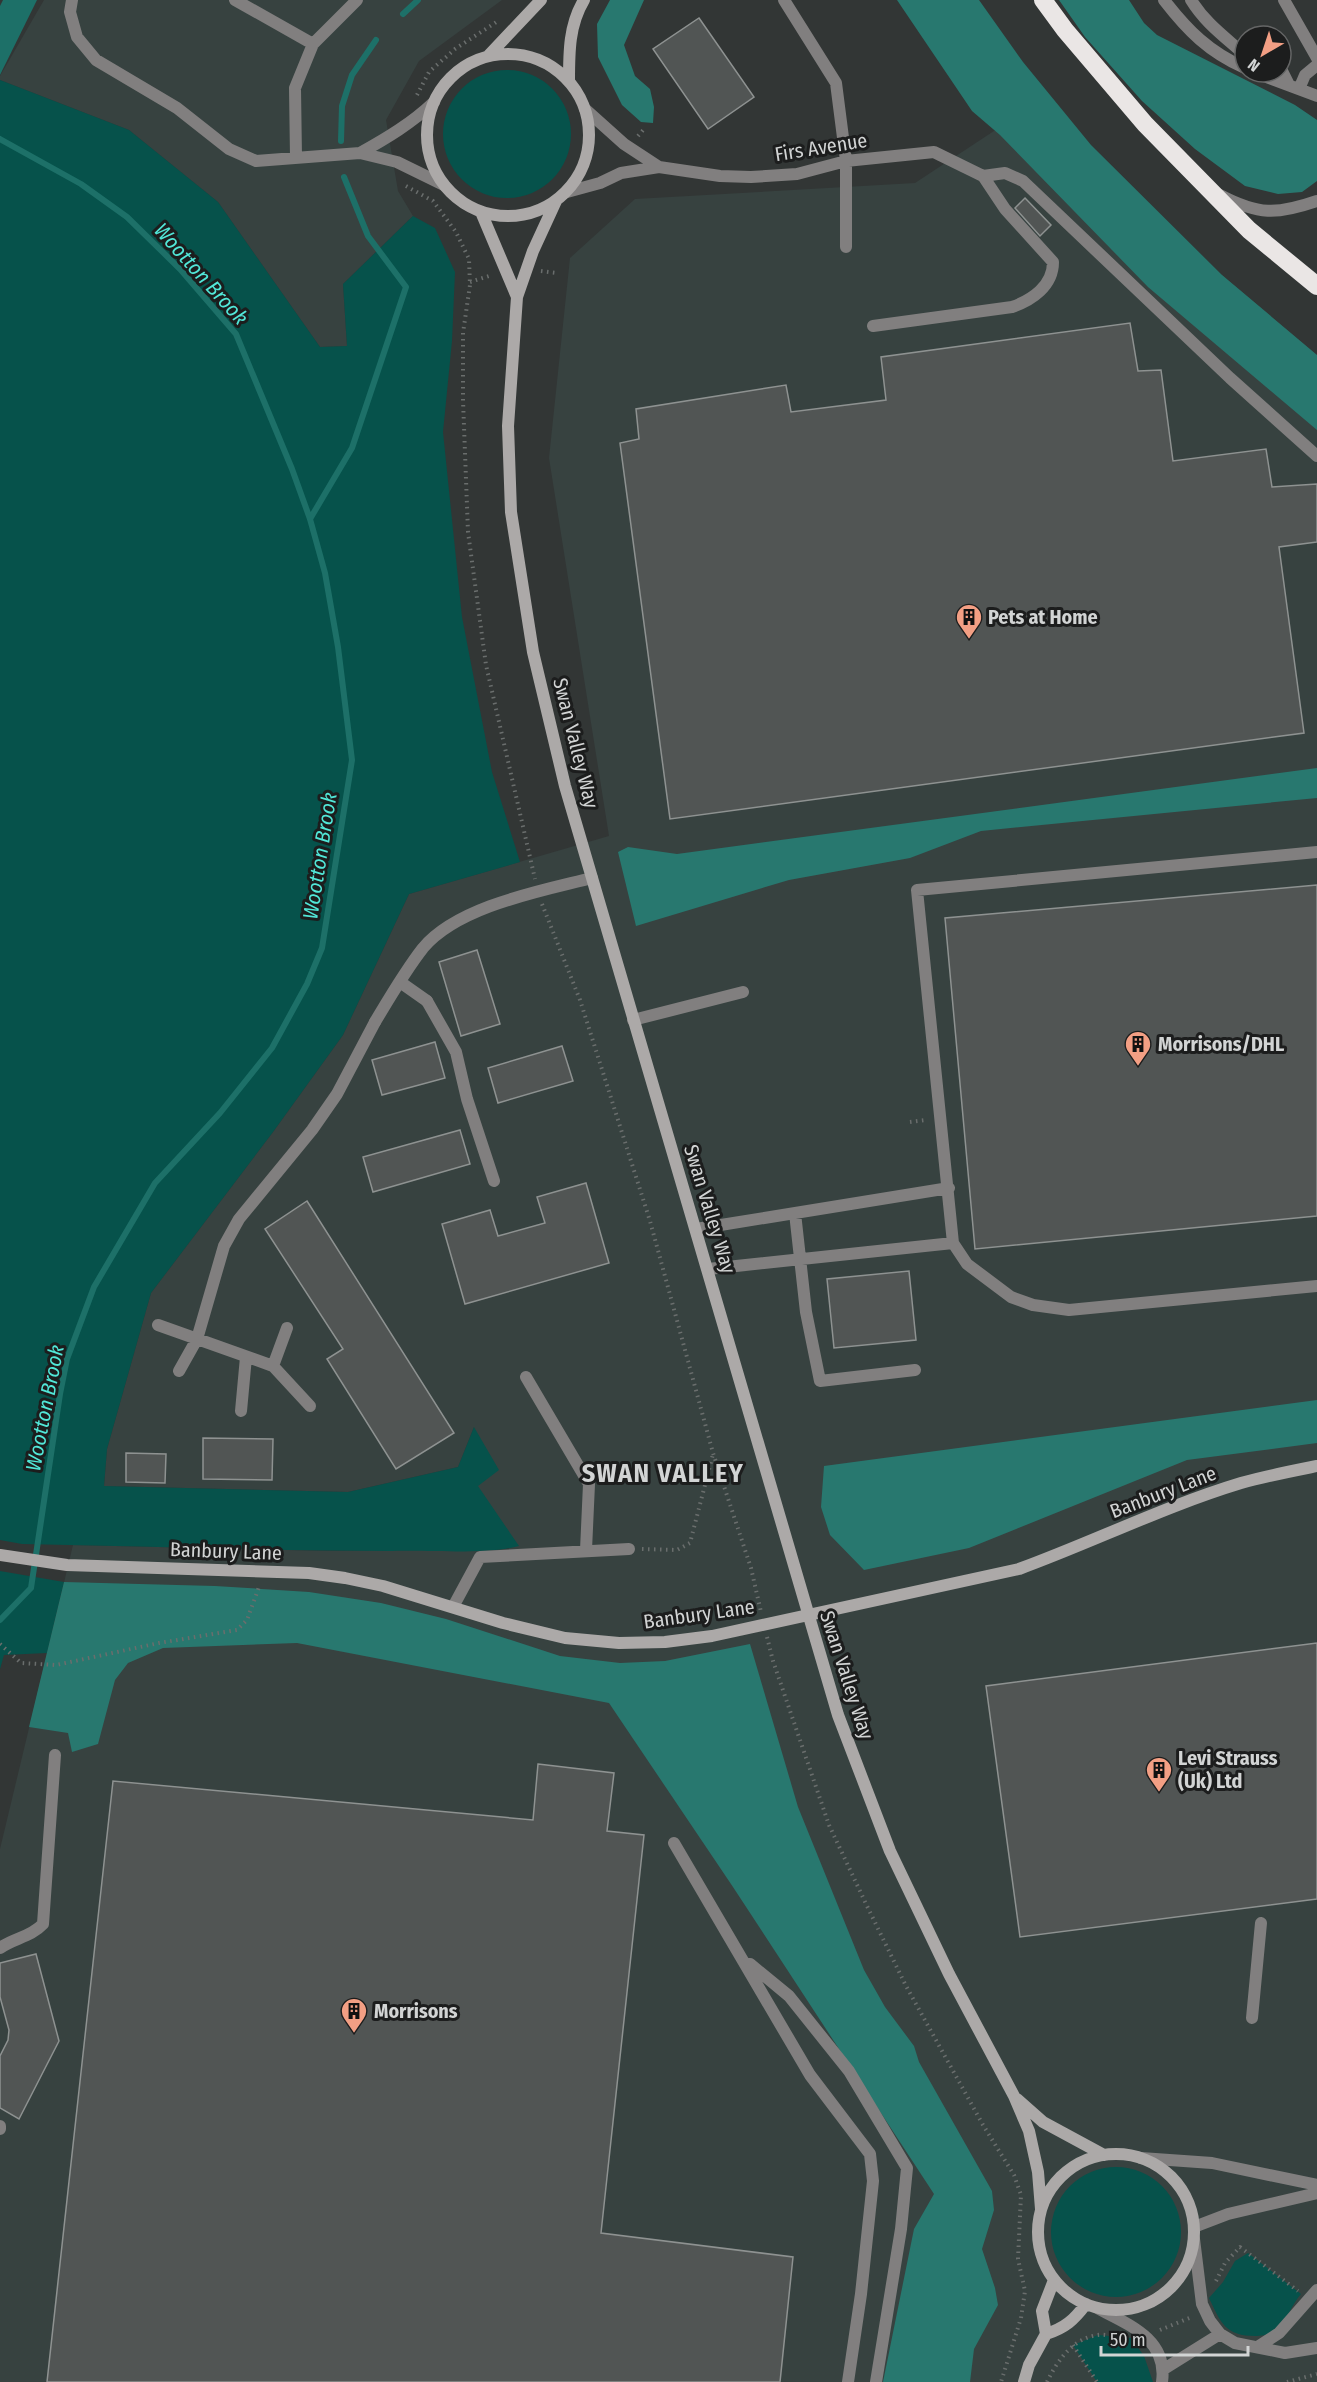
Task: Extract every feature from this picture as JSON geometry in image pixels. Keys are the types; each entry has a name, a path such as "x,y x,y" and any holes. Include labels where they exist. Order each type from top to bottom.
{"highway":[{"path":"1044,0 1065,30 1145,124 1249,230 1317,286"}],"street":[{"path":"72,0 70,12 77,37 96,60 177,108 229,149 256,160 360,153 397,162 444,185 461,201 481,212 504,216 527,214 556,201 567,192 580,174 588,152 590,129 585,109 569,81 557,70 536,59 512,54 488,56 467,65 449,79 434,102 417,118 360,153"},
{"path":"235,0 314,44"},
{"path":"296,157 295,88 314,44 357,0"},
{"path":"488,56 541,0"},
{"path":"569,81 569,41 578,10 584,0"},
{"path":"784,0 836,83 846,161 846,247"},
{"path":"1164,0 1184,27 1202,43 1233,63"},
{"path":"1191,0 1199,14 1211,27 1233,45"},
{"path":"1284,0 1317,58"},
{"path":"1294,87 1317,65"},
{"path":"1284,84 1317,96"},
{"path":"434,102 428,120 428,143 433,165 444,185"},
{"name":"Firs Avenue","path":"585,109 624,144 659,167"},
{"name":"Firs Avenue","path":"567,192 600,183 621,173 659,167 720,176 752,177 797,174 846,161 934,152 983,177"},
{"path":"873,326 1012,307 1025,303 1046,285 1053,262 1005,209 983,177 1005,173 1023,182 1230,378 1317,456"},
{"path":"1211,190 1238,204 1261,212 1293,210 1317,201"},
{"name":"Swan Valley Way","path":"556,201 533,251 518,297 508,426 511,512 533,652 565,786 708,1269 787,1548 838,1715 890,1851 948,1974 1014,2096 1029,2131 1038,2172 1041,2209"},
{"name":"Swan Valley Way","path":"481,212 518,297"},
{"path":"1317,852 917,890 953,1243 967,1264 1011,1297 1033,1305 1069,1310 1317,1286"},
{"path":"179,1371 197,1339 224,1246 239,1218 312,1130 337,1094 375,1022 424,947 446,928 502,900 592,878"},
{"path":"400,982 427,1001 456,1052 467,1099 494,1181"},
{"path":"633,1020 744,992"},
{"path":"696,1229 949,1188"},
{"path":"795,1213 806,1312 820,1381 915,1371"},
{"path":"708,1269 953,1243"},
{"path":"158,1325 273,1366 310,1406"},
{"path":"273,1366 287,1328"},
{"path":"241,1411 246,1357"},
{"path":"526,1377 589,1484 586,1550"},
{"name":"Banbury Lane","path":"0,1555 68,1565 309,1573 383,1586 503,1623 565,1638 619,1643 665,1642 712,1636 1018,1569 1066,1552 1192,1500 1242,1483 1317,1466"},
{"path":"453,1607 480,1557 629,1549"},
{"path":"0,1948 11,1941 35,1933 43,1924 55,1755"},
{"path":"674,1843 810,2075 870,2154 873,2181 861,2294 848,2382"},
{"path":"1252,2018 1261,1923"},
{"path":"744,1960 789,1996 849,2071 907,2168 901,2229 876,2382"},
{"name":"Swan Valley Way","path":"1014,2096 1043,2122 1104,2155"},
{"path":"1220,2334 1163,2376 1152,2342 1138,2329 1086,2304 1069,2294 1054,2280 1039,2248 1038,2230 1041,2209 1050,2189 1065,2173 1083,2161 1104,2155 1123,2154 1141,2158 1212,2163 1317,2185"},
{"path":"1141,2158 1162,2169 1178,2184 1189,2204 1202,2304 1210,2321 1220,2334 1235,2343 1285,2353 1317,2349"},
{"path":"1099,2309 1126,2310 1151,2302 1173,2286 1187,2265 1194,2233 1228,2214 1317,2193"},
{"path":"1024,2382 1029,2365 1046,2334 1042,2311 1054,2280"},
{"path":"1259,2346 1279,2333 1307,2298 1317,2290"},
{"path":"1046,2334 1064,2328 1075,2319 1086,2304"}],"path":[{"path":"629,1549 677,1550 690,1543 713,1453"},
{"path":"0,1644 21,1663 56,1665 159,1643 237,1630 247,1620 261,1581 261,1571"},
{"path":"1240,2247 1307,2298"},
{"path":"1073,2345 1097,2382"},
{"path":"1287,2382 1317,2374"}],"shaded area":[{"path":"3,0 37,0 0,75 0,6"},
{"path":"44,0 502,0 419,61 386,120 398,191 413,216 343,284 347,346 320,347 218,202 129,130 0,80 0,76"},
{"path":"610,0 644,0 624,45 635,76 650,89 654,107 653,123 641,122 622,105 598,57 597,24"},
{"path":"897,0 979,0 1023,62 1091,145 1222,275 1317,355 1317,430 1148,287 1000,135 972,111"},
{"path":"1059,0 1129,0 1144,23 1157,35 1233,74 1233,84 1254,84 1295,105 1317,120 1317,181 1302,192 1278,194 1245,186 1195,149 1142,101 1085,37"},
{"path":"507,70 532,75 552,89 566,109 571,134 566,159 552,179 532,193 507,198 482,193 462,179 448,159 443,134 448,109 462,89 482,75"},
{"path":"0,80 129,130 218,202 320,347 347,346 343,284 413,216 435,228 455,272 452,341 443,432 462,617 492,772 520,862 409,894 343,1035 151,1293 107,1449 104,1486 348,1492 458,1467 474,1427 499,1470 478,1486 519,1546 474,1551 346,1551 22,1544 0,1540"},
{"name":"SWAN VALLEY","path":"997,129 1222,275 1317,355 1317,2382 0,2382 0,1849 73,1545 333,1551 509,1549 477,1485 474,1427 458,1467 348,1492 104,1486 107,1449 151,1293 343,1035 409,894 609,836 549,458 570,258 635,199 915,183"},
{"path":"1317,768 1317,798 981,831 910,858 789,880 636,926 618,852 628,847 677,854"},
{"path":"1317,1400 1317,1443 1187,1460 969,1548 864,1570 830,1535 821,1507 824,1466"},
{"path":"0,1571 64,1582 47,1653 4,1655 0,1669"},
{"path":"64,1582 215,1586 309,1592 381,1603 446,1619 560,1656 620,1663 665,1661 750,1644 798,1807 864,1970 885,2007 914,2046 919,2062 992,2191 994,2210 982,2249 998,2305 974,2349 970,2382 883,2382 914,2229 934,2194 733,1887 609,1703 297,1643 163,1648 128,1663 115,1680 98,1744 72,1752 68,1733 29,1727"},
{"path":"1116,2167 1141,2172 1162,2186 1176,2207 1181,2232 1176,2257 1162,2278 1141,2292 1116,2297 1091,2292 1070,2278 1056,2257 1051,2232 1056,2207 1070,2186 1091,2172"},
{"path":"1248,2253 1301,2294 1281,2326 1264,2335 1237,2334 1231,2331 1221,2321 1209,2298 1223,2282 1235,2261"},
{"path":"1098,2335 1131,2338 1144,2356 1153,2382 1097,2382 1073,2345"}],"building":[{"path":"699,18 754,97 708,129 653,49"},
{"path":"1025,198 1051,225 1040,236 1015,208"},
{"name":"Pets at Home","path":"1130,323 1138,371 1161,370 1173,461 1266,449 1272,487 1317,484 1317,542 1279,547 1304,733 670,819 620,443 639,439 636,409 786,385 791,412 886,400 881,357"},
{"name":"Morrisons/DHL","path":"1317,885 1317,1216 975,1249 945,918"},
{"path":"477,950 500,1024 461,1036 439,962"},
{"path":"435,1042 445,1078 382,1095 372,1060"},
{"path":"562,1046 573,1081 498,1103 488,1068"},
{"path":"460,1130 470,1164 373,1192 363,1157"},
{"path":"586,1183 609,1263 465,1304 442,1224 490,1210 498,1236 545,1223 537,1197"},
{"path":"307,1201 454,1433 396,1469 327,1359 343,1349 265,1229"},
{"path":"909,1271 916,1340 834,1348 827,1279"},
{"path":"203,1438 273,1439 272,1480 203,1479"},
{"path":"126,1453 166,1454 165,1483 126,1482"},
{"name":"Levi Strauss (Uk) Ltd","path":"1317,1643 1317,1899 1020,1937 986,1686"},
{"name":"Morrisons","path":"538,1764 614,1773 607,1831 644,1835 601,2233 793,2257 780,2382 47,2382 113,1781 533,1820"},
{"path":"36,1954 59,2041 19,2119 0,2108 0,2056 8,2040 9,2030 0,1997 0,1963"}],"waterway":[{"path":"403,14 418,0"},
{"path":"341,141 342,106 352,75 376,40"},
{"name":"Wootton Brook","path":"0,139 81,184 127,217 180,269 236,334 292,469 310,519 325,573 338,647 352,760 322,948 307,984 272,1048 220,1113 155,1183 94,1287 67,1359 31,1588 0,1620"},
{"path":"310,519 352,448 406,287 368,236 344,177"}],"place":[{"name":"Pets at Home","path":"969,640"},
{"name":"Morrisons/DHL","path":"1138,1067"},
{"name":"Levi Strauss (Uk) Ltd","path":"1159,1793"},
{"name":"Morrisons","path":"354,2034"}],"district":[{"name":"SWAN VALLEY","path":"663,1473"}]}
